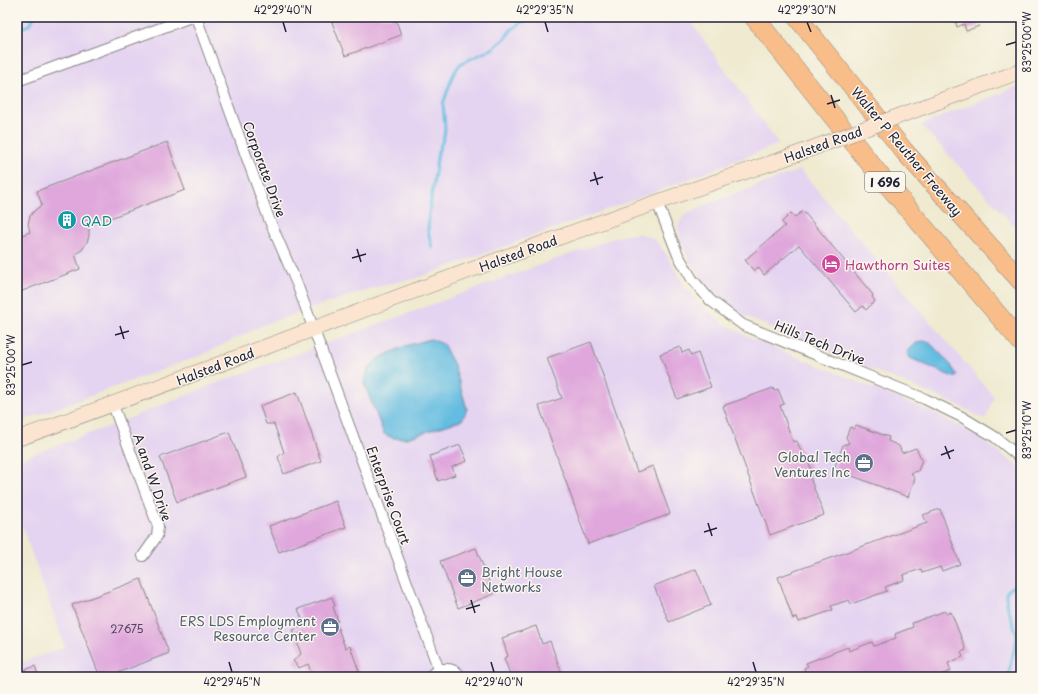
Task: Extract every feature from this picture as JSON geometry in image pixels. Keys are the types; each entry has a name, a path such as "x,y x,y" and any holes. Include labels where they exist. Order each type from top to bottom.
{"highway":[{"name":"I 696","path":"754,17 877,172 1021,342"},
{"name":"Walter P Reuther Freeway","path":"797,17 904,151 1021,281"}],"street":[{"path":"17,81 191,17"},
{"name":"Corporate Drive","path":"196,17 269,219 297,284 314,329"},
{"name":"Halsted Road","path":"17,439 113,405 657,202 783,159 1021,71"},
{"name":"Hills Tech Drive","path":"657,202 678,255 692,279 710,300 743,325 925,399 962,417 995,437 1021,458"},
{"name":"Enterprise Court","path":"314,329 438,670"},
{"name":"A and W Drive","path":"113,405 158,526 157,536 143,556"},
{"path":"430,677 438,670 446,668 453,670 461,677"}],"shaded area":[{"path":"17,17 687,17 779,144 647,195 416,278 369,289 263,325 204,354 17,423"},
{"path":"1021,85 1021,233 921,125"},
{"path":"800,170 994,397 985,420 958,405 738,313 717,296 701,278 691,263 680,239 678,226 684,215 705,205"},
{"path":"641,234 652,238 659,244 667,255 684,286 704,309 726,325 753,339 939,415 977,436 1021,469 1021,677 17,677 17,664 65,647 17,511 17,460 105,428 215,384 614,238"}],"water":[{"path":"431,339 443,344 454,365 467,409 462,420 407,438 393,438 384,434 364,383 368,369 377,359 405,346"},
{"path":"923,341 929,342 950,364 957,375 956,377 908,357 907,352 916,343"}],"building":[{"path":"330,17 395,17 401,35 345,56"},
{"path":"954,17 981,18 977,20 979,26 966,31 964,24 957,27"},
{"name":"QAD","path":"167,142 185,190 89,226 89,236 87,242 82,250 75,254 80,269 17,293 17,237 30,232 28,224 30,216 42,205 37,191"},
{"name":"Hawthorn Suites","path":"803,211 873,295 872,297 875,301 866,310 863,306 856,312 799,245 764,275 758,267 754,271 745,260 785,226 782,222 791,213 795,217"},
{"path":"591,342 637,472 653,466 670,514 588,544 539,406 562,398 547,358"},
{"path":"680,347 682,353 689,350 691,356 698,353 711,387 677,399 660,354"},
{"path":"773,388 774,391 778,389 784,404 780,406 793,442 797,441 804,459 807,458 812,471 808,472 824,515 770,535 723,406"},
{"path":"297,392 321,461 284,474 278,457 284,452 274,424 266,424 260,406"},
{"path":"856,425 889,437 888,441 899,446 902,453 916,448 922,460 918,471 911,473 915,479 908,497 834,469 843,445 849,443 846,437 850,427 854,429"},
{"path":"229,432 246,477 177,502 160,457"},
{"path":"460,445 467,461 452,467 455,475 438,481 430,456"},
{"path":"336,501 346,527 279,552 269,526"},
{"path":"940,509 960,564 942,571 940,567 922,573 921,569 903,575 904,580 885,587 887,591 851,604 849,600 831,606 833,610 799,622 797,617 793,619 778,577 927,523 923,515"},
{"name":"Bright House Networks","path":"476,548 494,594 458,608 440,561"},
{"path":"696,569 711,605 669,622 654,586"},
{"path":"141,579 169,653 107,677 100,677 72,605"},
{"path":"332,597 335,606 333,607 338,621 336,622 345,648 350,646 361,677 313,677 308,664 299,668 293,661 301,654 293,630 305,626 298,609"},
{"path":"945,611 946,614 951,612 966,650 961,652 963,657 948,663 951,671 935,677 807,677 804,668 808,666 806,663 848,647 849,651 872,642 874,646 896,638 895,634 913,627 912,623"},
{"path":"536,626 542,644 550,641 563,677 511,677 504,658 508,656 502,638"},
{"path":"35,666 39,677 17,677 17,673"}],"waterway":[{"path":"17,30 29,25 34,17"},
{"path":"432,248 428,231 429,213 438,152 444,137 445,128 443,104 453,75 460,64 494,48 511,30 522,22 543,17"},
{"path":"1008,677 1017,636 1007,604 1006,593 1010,588 1021,584 1021,576"}],"place":[{"name":"QAD","path":"67,220"},
{"name":"Hawthorn Suites","path":"831,264"},
{"name":"Global Tech Ventures Inc","path":"864,463"},
{"name":"Bright House Networks","path":"467,578"},
{"name":"ERS LDS Employment Resource Center","path":"330,627"}]}
